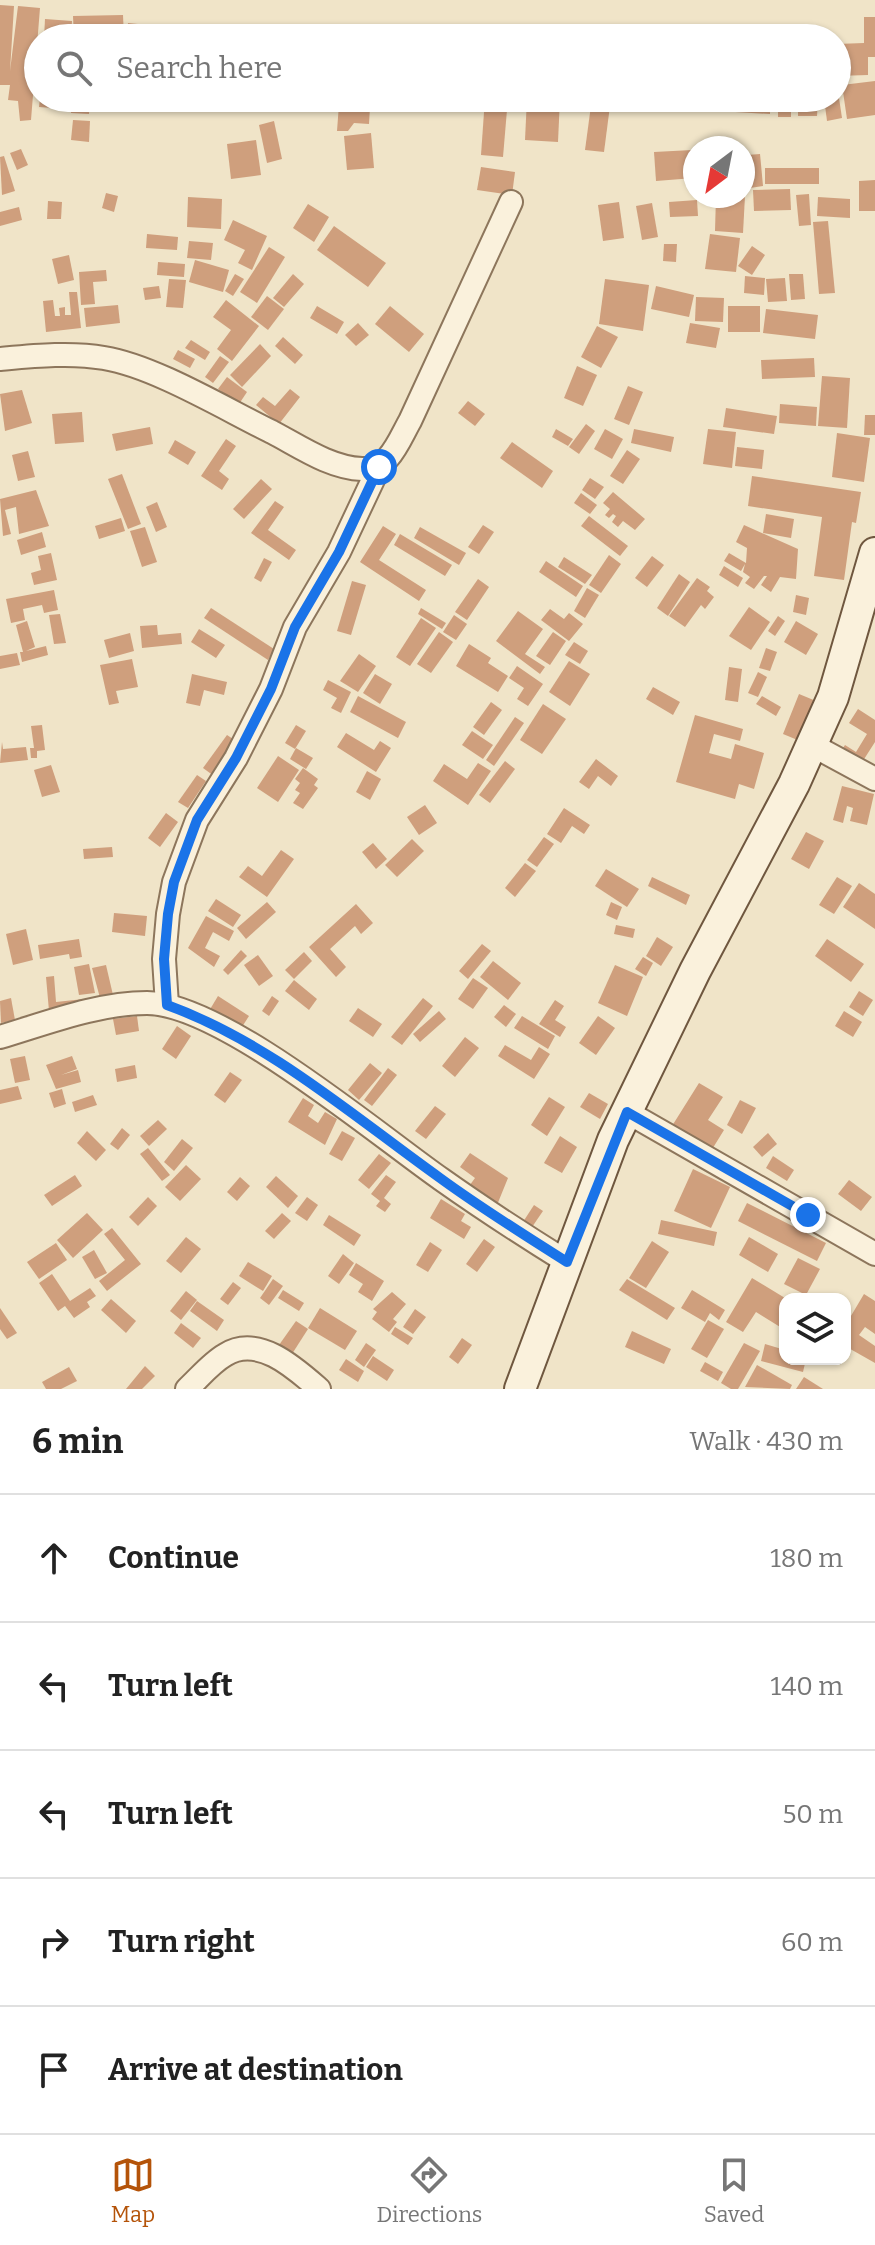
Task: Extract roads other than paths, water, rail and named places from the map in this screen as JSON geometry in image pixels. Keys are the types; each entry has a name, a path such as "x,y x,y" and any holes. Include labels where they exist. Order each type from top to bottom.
{"street":[{"path":"167,1005 164,959 168,914 174,882 197,820 236,758 271,689 295,627 339,552 379,467 393,453 410,421 511,202"},
{"path":"0,359 34,356 105,358 175,383 332,463 362,469 379,467"},
{"path":"520,1389 627,1112 812,745 833,697 870,593 875,553"},
{"path":"812,745 875,779"},
{"path":"0,1037 110,1009 147,1003 167,1005 202,1018 253,1046 352,1112 440,1178 567,1262"},
{"path":"627,1112 875,1254"},
{"path":"187,1389 226,1354 251,1347 268,1352 319,1389"}]}
